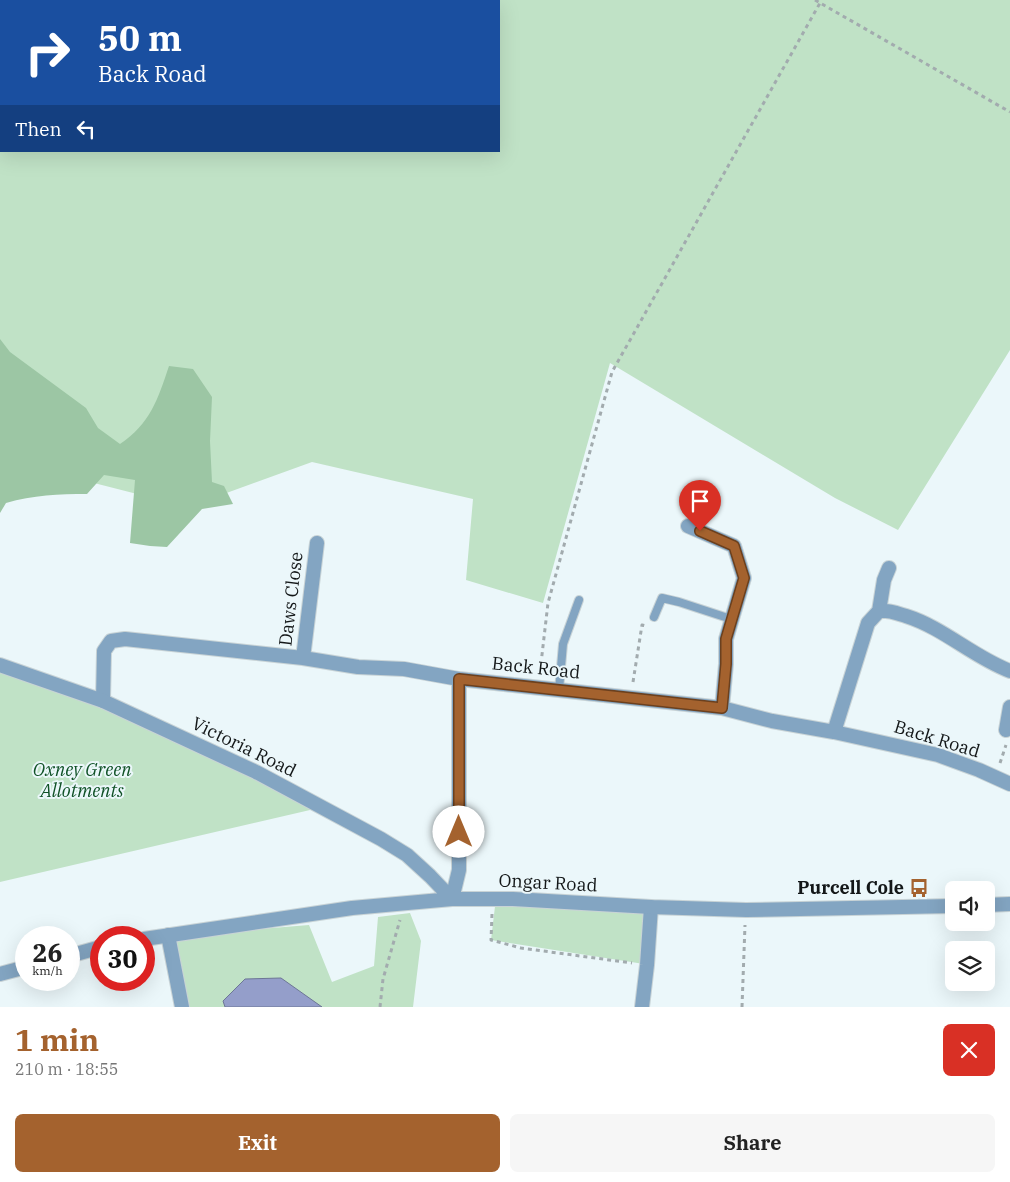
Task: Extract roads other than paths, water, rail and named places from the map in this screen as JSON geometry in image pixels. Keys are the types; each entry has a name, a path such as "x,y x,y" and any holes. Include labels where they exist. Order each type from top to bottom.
{"street":[{"path":"688,526 734,546 744,578 726,639 722,708"},
{"name":"Daws Close","path":"303,658 316,543"},
{"path":"834,732 868,623 880,611 884,580 888,568"},
{"path":"880,611 889,610 923,621 982,657 1010,671"},
{"name":"Back Road","path":"103,701 104,652 111,641 125,639 303,658 358,667 404,669 459,679 722,708 772,721 834,732 938,755 1010,784"},
{"name":"Victoria Road","path":"0,665 103,701 256,772 407,855 452,899"},
{"path":"452,899 458,870 459,679"},
{"path":"1006,730 1010,707"},
{"name":"Ongar Road","path":"155,937 352,908 452,899 493,898 651,907 746,910 945,906"},
{"path":"995,904 1010,904"},
{"path":"642,1007 651,907"},
{"path":"168,935 182,1007"},
{"path":"0,974 15,970"}],"lane":[{"path":"654,617 662,598 731,619"},
{"path":"559,690 563,644 578,600"}],"water":[{"path":"281,978 322,1007 225,1007 223,1001 245,979"}],"place":[{"name":"Purcell Cole","path":"919,888"}],"park label":[{"name":"Oxney Green Allotments","path":"82,780"}]}
